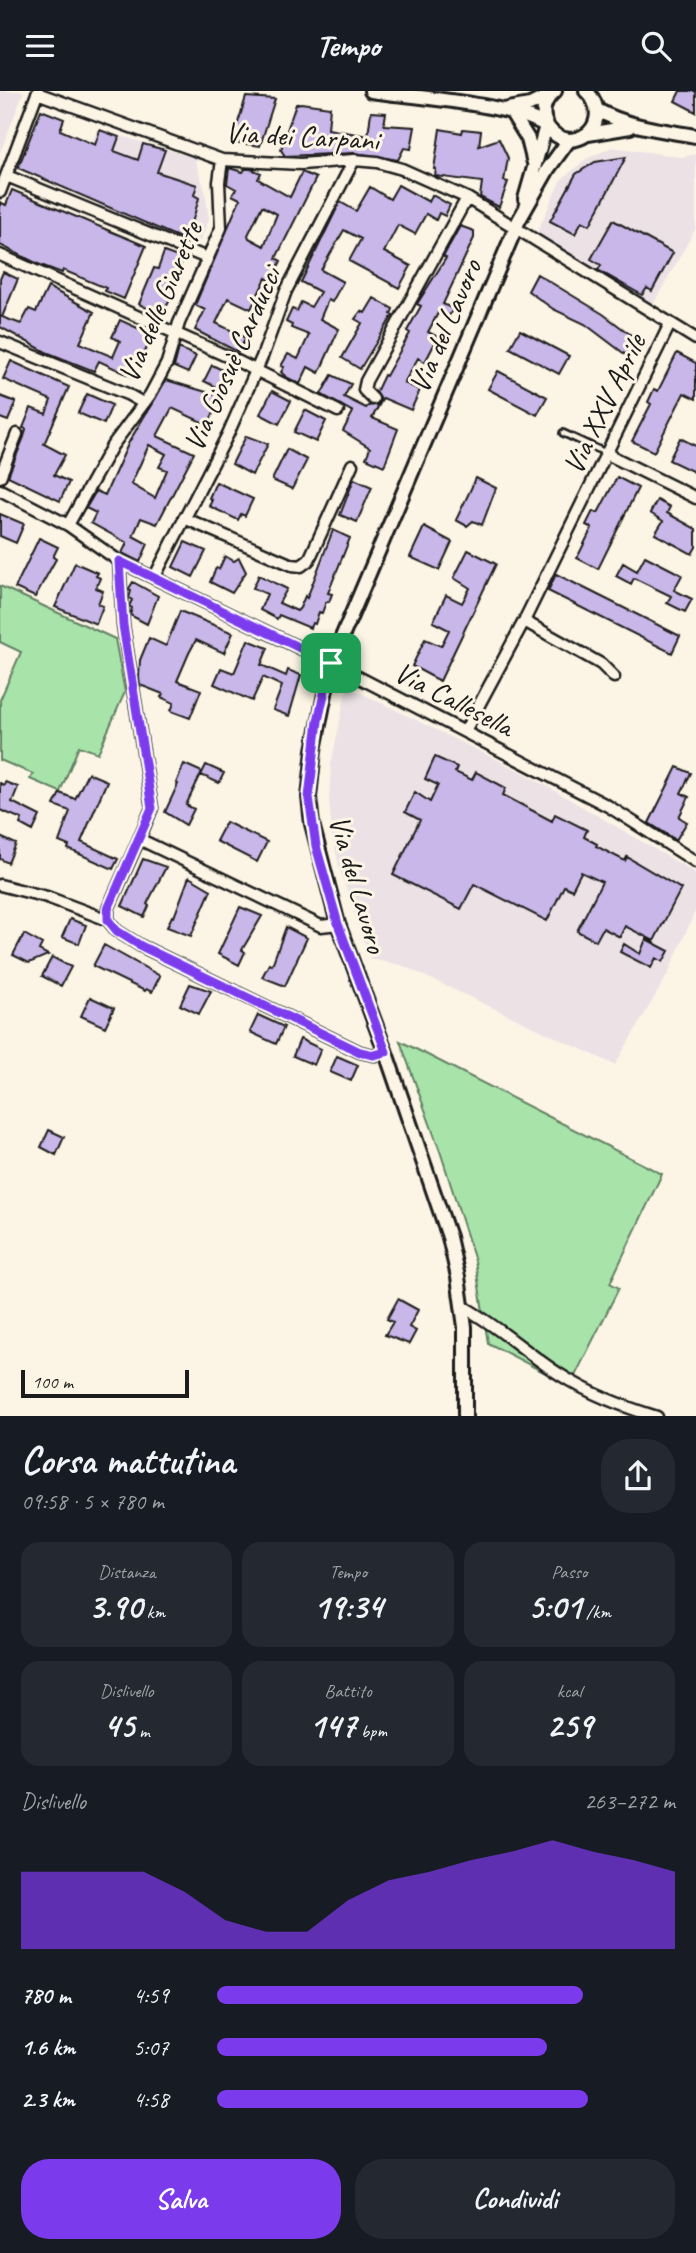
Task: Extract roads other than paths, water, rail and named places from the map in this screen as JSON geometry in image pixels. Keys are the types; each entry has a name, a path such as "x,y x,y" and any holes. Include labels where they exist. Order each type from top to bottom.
{"street":[{"path":"371,91 506,111 534,118 556,136 569,141 588,134 637,126"},
{"path":"586,91 597,110 597,119 588,134"},
{"path":"0,191 37,92"},
{"name":"Via dei Carpani","path":"37,92 222,160 301,164 354,160 377,162 402,169 517,224 696,339"},
{"path":"506,111 524,107 552,93"},
{"name":"Via del Lavoro","path":"517,224 546,126 543,110 552,93"},
{"path":"597,110 617,121 696,136"},
{"path":"506,111 528,139 534,166"},
{"name":"Via del Lavoro","path":"466,1416 467,1362 462,1306 449,1237 386,1052 338,924 316,846 309,797 317,730 331,663 517,224 548,169 569,141"},
{"name":"Via delle Giarette","path":"68,525 120,432 156,386 167,363 176,334 221,228 219,182 222,160"},
{"name":"Via Giosuè Carducci","path":"155,578 228,434 256,371 286,291 354,160"},
{"path":"7,176 207,258"},
{"path":"373,399 365,392 366,381 467,198"},
{"path":"0,255 338,411"},
{"name":"Via XXV Aprile","path":"465,731 524,621 670,324"},
{"path":"0,342 143,403"},
{"path":"0,477 17,433"},
{"path":"605,453 696,498"},
{"path":"184,518 292,565 301,566 309,560 352,465"},
{"name":"Via Callesella","path":"0,490 68,525 119,561 331,663 608,806 696,862"},
{"path":"108,920 108,909 152,808 123,625 119,561"},
{"path":"524,621 601,664 614,677"},
{"path":"139,839 321,926 338,924"},
{"path":"0,884 47,897 108,920 117,931 141,946 348,1046 374,1055 386,1052"},
{"path":"462,1306 485,1319 556,1373 616,1404 657,1416"}],"lane":[{"path":"563,433 605,453"}]}
